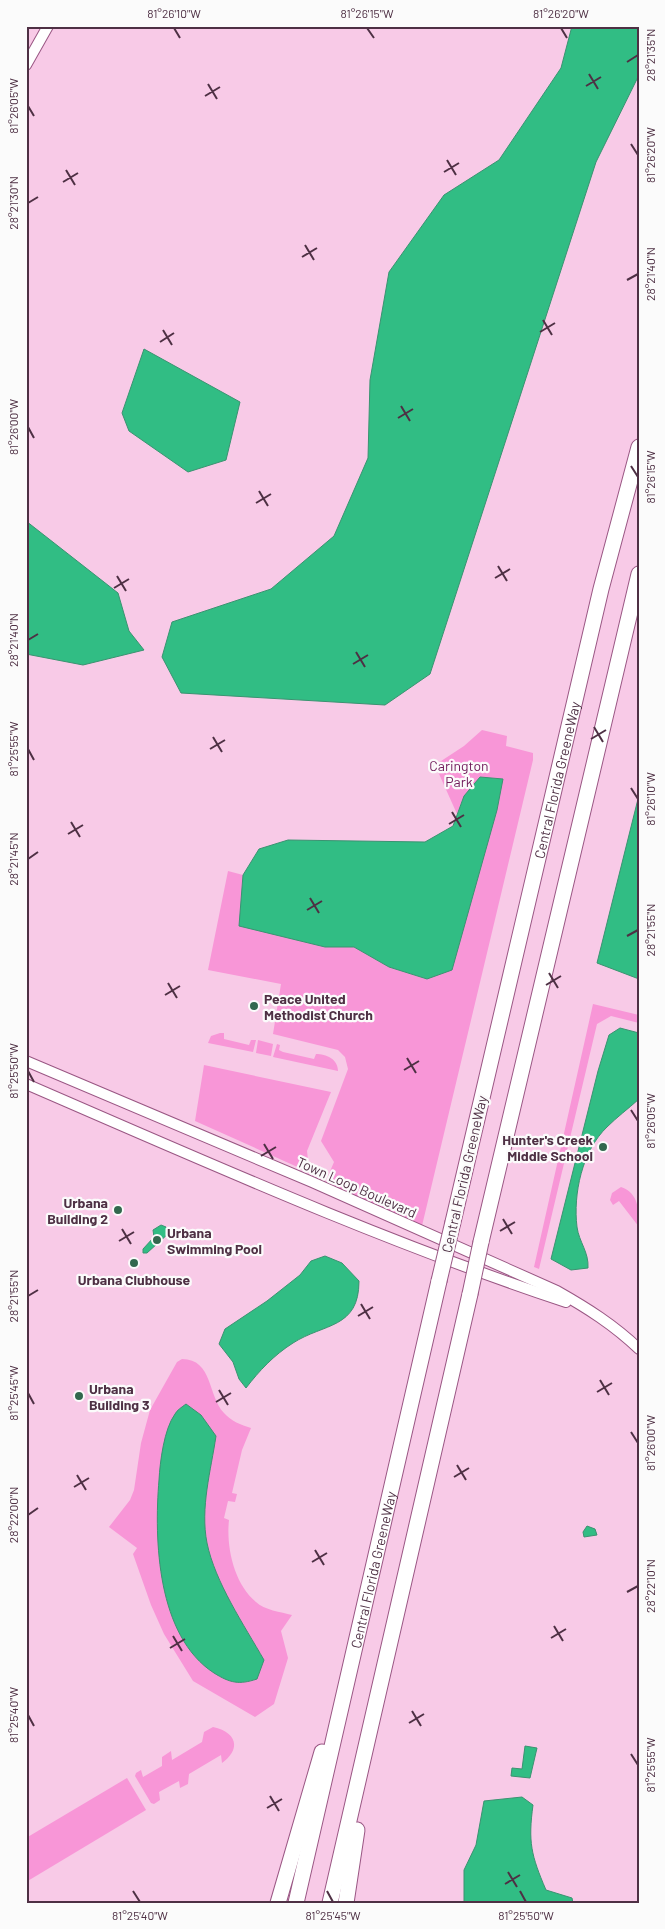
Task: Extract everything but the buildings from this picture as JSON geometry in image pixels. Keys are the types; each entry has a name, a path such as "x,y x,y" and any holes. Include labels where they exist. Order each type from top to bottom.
{"highway":[{"name":"Central Florida GreeneWay","path":"296,1903 601,589 639,447"},
{"path":"330,1903 481,1242 639,574"},
{"path":"278,1903 343,1679 360,1631"},
{"path":"346,1903 349,1871 392,1638"}],"street":[{"path":"26,65 48,26"},
{"name":"Town Loop Boulevard","path":"26,1061 312,1182 548,1287 591,1310 639,1349"},
{"name":"Town Loop Boulevard","path":"26,1084 303,1202 516,1285 591,1310"}],"green space":[{"name":"Carington Park","path":"482,730 507,736 506,746 533,753 533,760 421,1230 327,1189 328,1176 334,1162 321,1141 348,1069 345,1057 338,1050 273,1034 281,984 208,970 228,871 243,875 240,926 325,947 354,947 389,967 426,979 464,796 457,814 435,765 464,746"},
{"path":"593,1004 639,1015 639,1023 611,1016 597,1024 539,1269 534,1267"},
{"path":"224,1033 224,1039 249,1045 251,1040 256,1040 253,1052 208,1043 211,1036"},
{"path":"258,1040 273,1044 271,1056 256,1053"},
{"path":"277,1044 280,1045 279,1050 283,1052 314,1059 316,1054 327,1056 334,1060 338,1071 273,1057"},
{"path":"204,1065 331,1092 307,1151 308,1160 305,1167 302,1169 195,1121"},
{"path":"621,1187 635,1198 639,1227 619,1201 613,1205 610,1200 612,1193"},
{"path":"182,1359 192,1361 205,1372 219,1406 227,1416 251,1428 242,1450 232,1493 237,1494 235,1502 228,1501 224,1518 229,1520 230,1553 242,1585 259,1605 292,1615 281,1631 288,1658 274,1704 255,1717 193,1681 164,1634 151,1605 133,1554 137,1548 109,1527 130,1500 134,1490 141,1443 150,1410 177,1362"},
{"path":"213,1727 227,1733 234,1741 232,1752 228,1757 222,1763 221,1755 189,1774 188,1784 180,1788 179,1781 159,1792 160,1800 154,1804 151,1803 135,1776 136,1773 141,1770 143,1777 162,1766 162,1757 171,1751 172,1760 202,1742 204,1732"},
{"path":"127,1778 146,1810 26,1882 26,1838"}],"shaded area":[{"path":"572,26 639,26 639,75 596,162 430,674 385,705 181,693 162,657 172,622 271,589 334,536 368,458 370,380 389,272 444,195 499,160 561,68"},
{"path":"144,349 240,402 226,460 188,472 129,431 122,413"},
{"path":"26,521 118,593 129,631 144,650 83,665 26,654"},
{"path":"480,777 503,779 497,810 452,970 427,979 389,967 354,947 325,947 239,926 243,875 259,849 288,840 425,842 453,826 464,796"},
{"path":"639,795 639,979 597,963"},
{"path":"620,1028 639,1033 639,1099 598,1137 585,1160 578,1187 576,1214 578,1232 587,1257 588,1268 571,1270 551,1259 598,1071 609,1035"},
{"name":"Urbana Swimming Pool","path":"161,1225 166,1227 169,1233 147,1253 143,1253 143,1249 154,1237 153,1230"},
{"path":"325,1256 342,1263 359,1281 357,1297 353,1308 338,1322 293,1343 279,1353 256,1375 246,1388 239,1379 233,1362 219,1344 225,1329 267,1301 300,1275 311,1261"},
{"path":"186,1404 201,1415 216,1436 205,1503 205,1530 216,1573 239,1618 264,1660 257,1679 251,1681 235,1682 225,1679 214,1673 195,1657 181,1636 170,1611 163,1585 157,1530 160,1464 165,1437 171,1420 177,1411"},
{"path":"587,1526 595,1529 597,1535 584,1537 583,1532"},
{"path":"525,1746 537,1748 530,1778 511,1776 512,1768 522,1769"},
{"path":"522,1797 533,1805 532,1848 546,1890 572,1898 573,1903 464,1903 464,1870 476,1845 484,1801"}],"place":[{"name":"Peace United Methodist Church","path":"254,1006"},
{"name":"Hunter's Creek Middle School","path":"603,1147"},
{"name":"Urbana Building 2","path":"118,1210"},
{"name":"Urbana Swimming Pool","path":"157,1240"},
{"name":"Urbana Clubhouse","path":"134,1263"},
{"name":"Urbana Building 3","path":"79,1396"}]}
